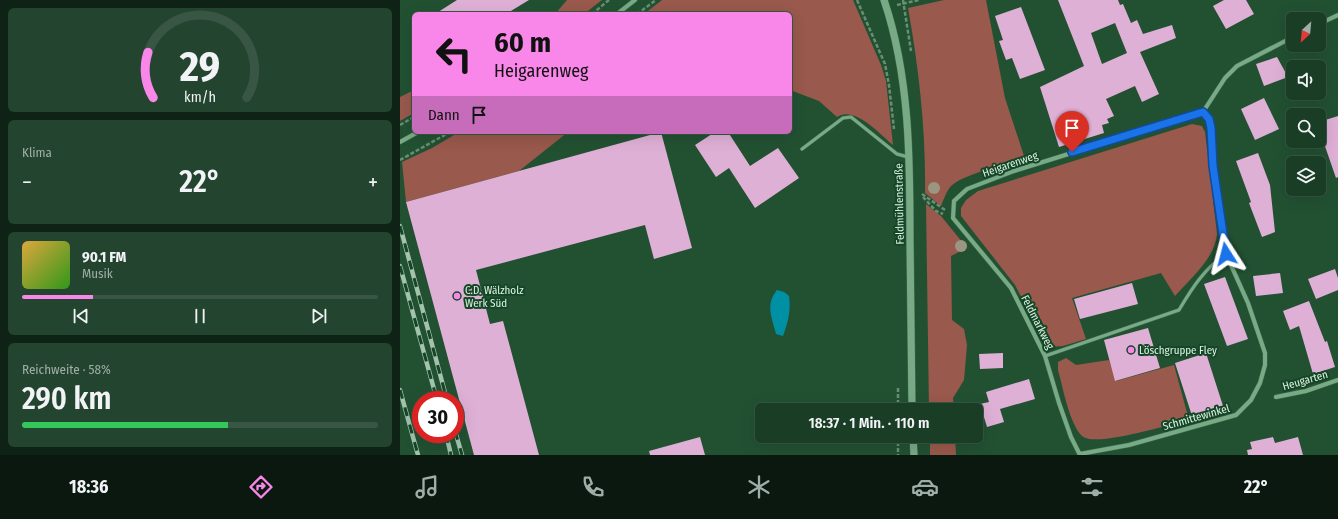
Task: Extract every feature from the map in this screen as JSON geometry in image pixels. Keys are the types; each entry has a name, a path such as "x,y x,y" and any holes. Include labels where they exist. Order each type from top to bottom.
{"street":[{"path":"620,12 635,0"},
{"name":"Feldmühlenstraße","path":"884,0 897,53 906,109 909,157 912,403"},
{"path":"1326,21 1338,15"},
{"path":"1203,112 1225,78 1237,66 1286,41"},
{"name":"Heigarenweg","path":"952,216 954,201 966,189 1014,171 1203,112"},
{"name":"Schmittewinkel","path":"1080,455 1129,445 1217,422 1236,415 1252,400 1260,383 1265,365 1264,352 1251,310 1226,254 1213,166 1211,128 1209,119 1203,112"},
{"path":"400,142 414,134"},
{"name":"Feldmarkweg","path":"952,216 1011,288 1046,356 1059,403 1071,437 1080,455"},
{"name":"Heugarten","path":"1276,397 1306,391 1338,380"},
{"path":"913,443 914,455"}],"lane":[{"path":"802,149 843,118 851,117 897,154 909,157"},
{"path":"1046,356 1179,310 1194,286 1213,262 1226,254"}],"path":[{"path":"594,12 609,0"},
{"path":"640,12 656,0"},
{"path":"857,0 885,64 894,131"},
{"path":"887,8 920,0"},
{"path":"400,125 412,118"},
{"path":"400,160 446,134"},
{"path":"940,208 922,194 923,199 936,211 952,216"},
{"path":"898,379 898,403"},
{"path":"898,443 898,455"}],"shaded area":[{"path":"567,0 602,0 587,12 557,12"},
{"path":"662,0 853,0 881,65 886,81 893,145 874,128 859,118 844,114 837,117 819,101 792,91 792,12 647,12"},
{"path":"944,0 986,0 1005,98 1025,159 965,177 949,188 941,206 925,193 921,100 908,8"},
{"path":"412,91 412,114 400,121 400,97"},
{"path":"1192,124 1202,126 1205,132 1217,234 1212,251 1207,259 1195,275 1175,296 1161,273 1072,298 1086,339 1063,346 1048,347 1015,285 961,216 961,208 966,200 978,191"},
{"path":"456,134 565,134 519,171 406,202 402,162 432,148"},
{"path":"926,204 941,216 967,248 951,256 952,320 964,329 967,345 964,380 953,398 953,403 929,403"},
{"path":"1066,358 1076,365 1109,360 1116,381 1174,365 1189,420 1117,437 1090,439 1082,436 1073,423 1058,370 1058,362"},
{"path":"930,443 955,443 956,455 930,455"}],"water":[{"path":"777,290 784,292 789,296 789,316 783,336 776,334 770,311 771,301"}],"building":[{"path":"457,0 529,0 509,12 438,12"},
{"path":"1058,0 1118,0 1120,5 1123,4 1131,23 1137,20 1143,34 1172,25 1176,38 1140,52 1159,94 1142,102 1135,86 1106,99 1114,116 1107,119 1109,123 1102,125 1104,133 1059,147 1040,87 1084,66","holes":["1115,23 1127,53 1102,64 1091,33"]},
{"path":"1224,0 1246,0 1254,14 1226,29 1213,6"},
{"path":"1021,7 1045,70 1020,79 1012,58 1006,60 999,41 1003,40 995,16"},
{"path":"1277,57 1286,73 1286,78 1264,86 1256,64"},
{"path":"1264,98 1279,129 1255,140 1241,109"},
{"path":"1338,116 1338,177 1336,178 1326,148 1326,120"},
{"name":"C.D. Wälzholz Werk Süd","path":"654,134 662,134 692,248 654,259 645,225 476,270 490,324 503,321 539,455 474,455 464,418 464,391 457,391 406,202"},
{"path":"712,134 729,134 750,166 778,148 799,178 755,208 729,168 716,177 695,145"},
{"path":"1258,153 1270,185 1275,232 1262,237 1249,203 1251,202 1236,161"},
{"path":"1335,269 1338,278 1338,290 1316,299 1308,279"},
{"path":"1280,273 1283,293 1256,296 1253,276"},
{"path":"1225,277 1248,339 1227,346 1204,284"},
{"path":"1132,283 1138,304 1080,319 1074,299"},
{"path":"1309,301 1325,342 1327,341 1335,367 1313,374 1299,326 1290,330 1283,311"},
{"name":"Löschgruppe Fley","path":"1148,328 1160,368 1115,381 1104,340"},
{"path":"1003,353 1003,368 980,369 979,354"},
{"path":"1206,353 1224,409 1193,419 1175,363"},
{"path":"1029,379 1035,399 1000,409 1004,422 987,427 983,414 983,403 989,402 986,392"},
{"path":"700,437 705,455 650,455 649,451"},
{"path":"1273,437 1275,443 1298,437 1303,455 1248,455 1247,450 1252,449 1250,442"}],"railway":[{"path":"400,226 445,391"},
{"path":"400,266 435,391"},
{"path":"400,390 418,455"},
{"path":"448,443 451,455"},
{"path":"458,443 462,455"}],"place":[{"name":"C.D. Wälzholz Werk Süd","path":"457,296"},
{"name":"Löschgruppe Fley","path":"1131,350"}],"route":[{"path":"1072,152 1203,112 1209,119 1211,128 1213,166 1226,254"}]}
